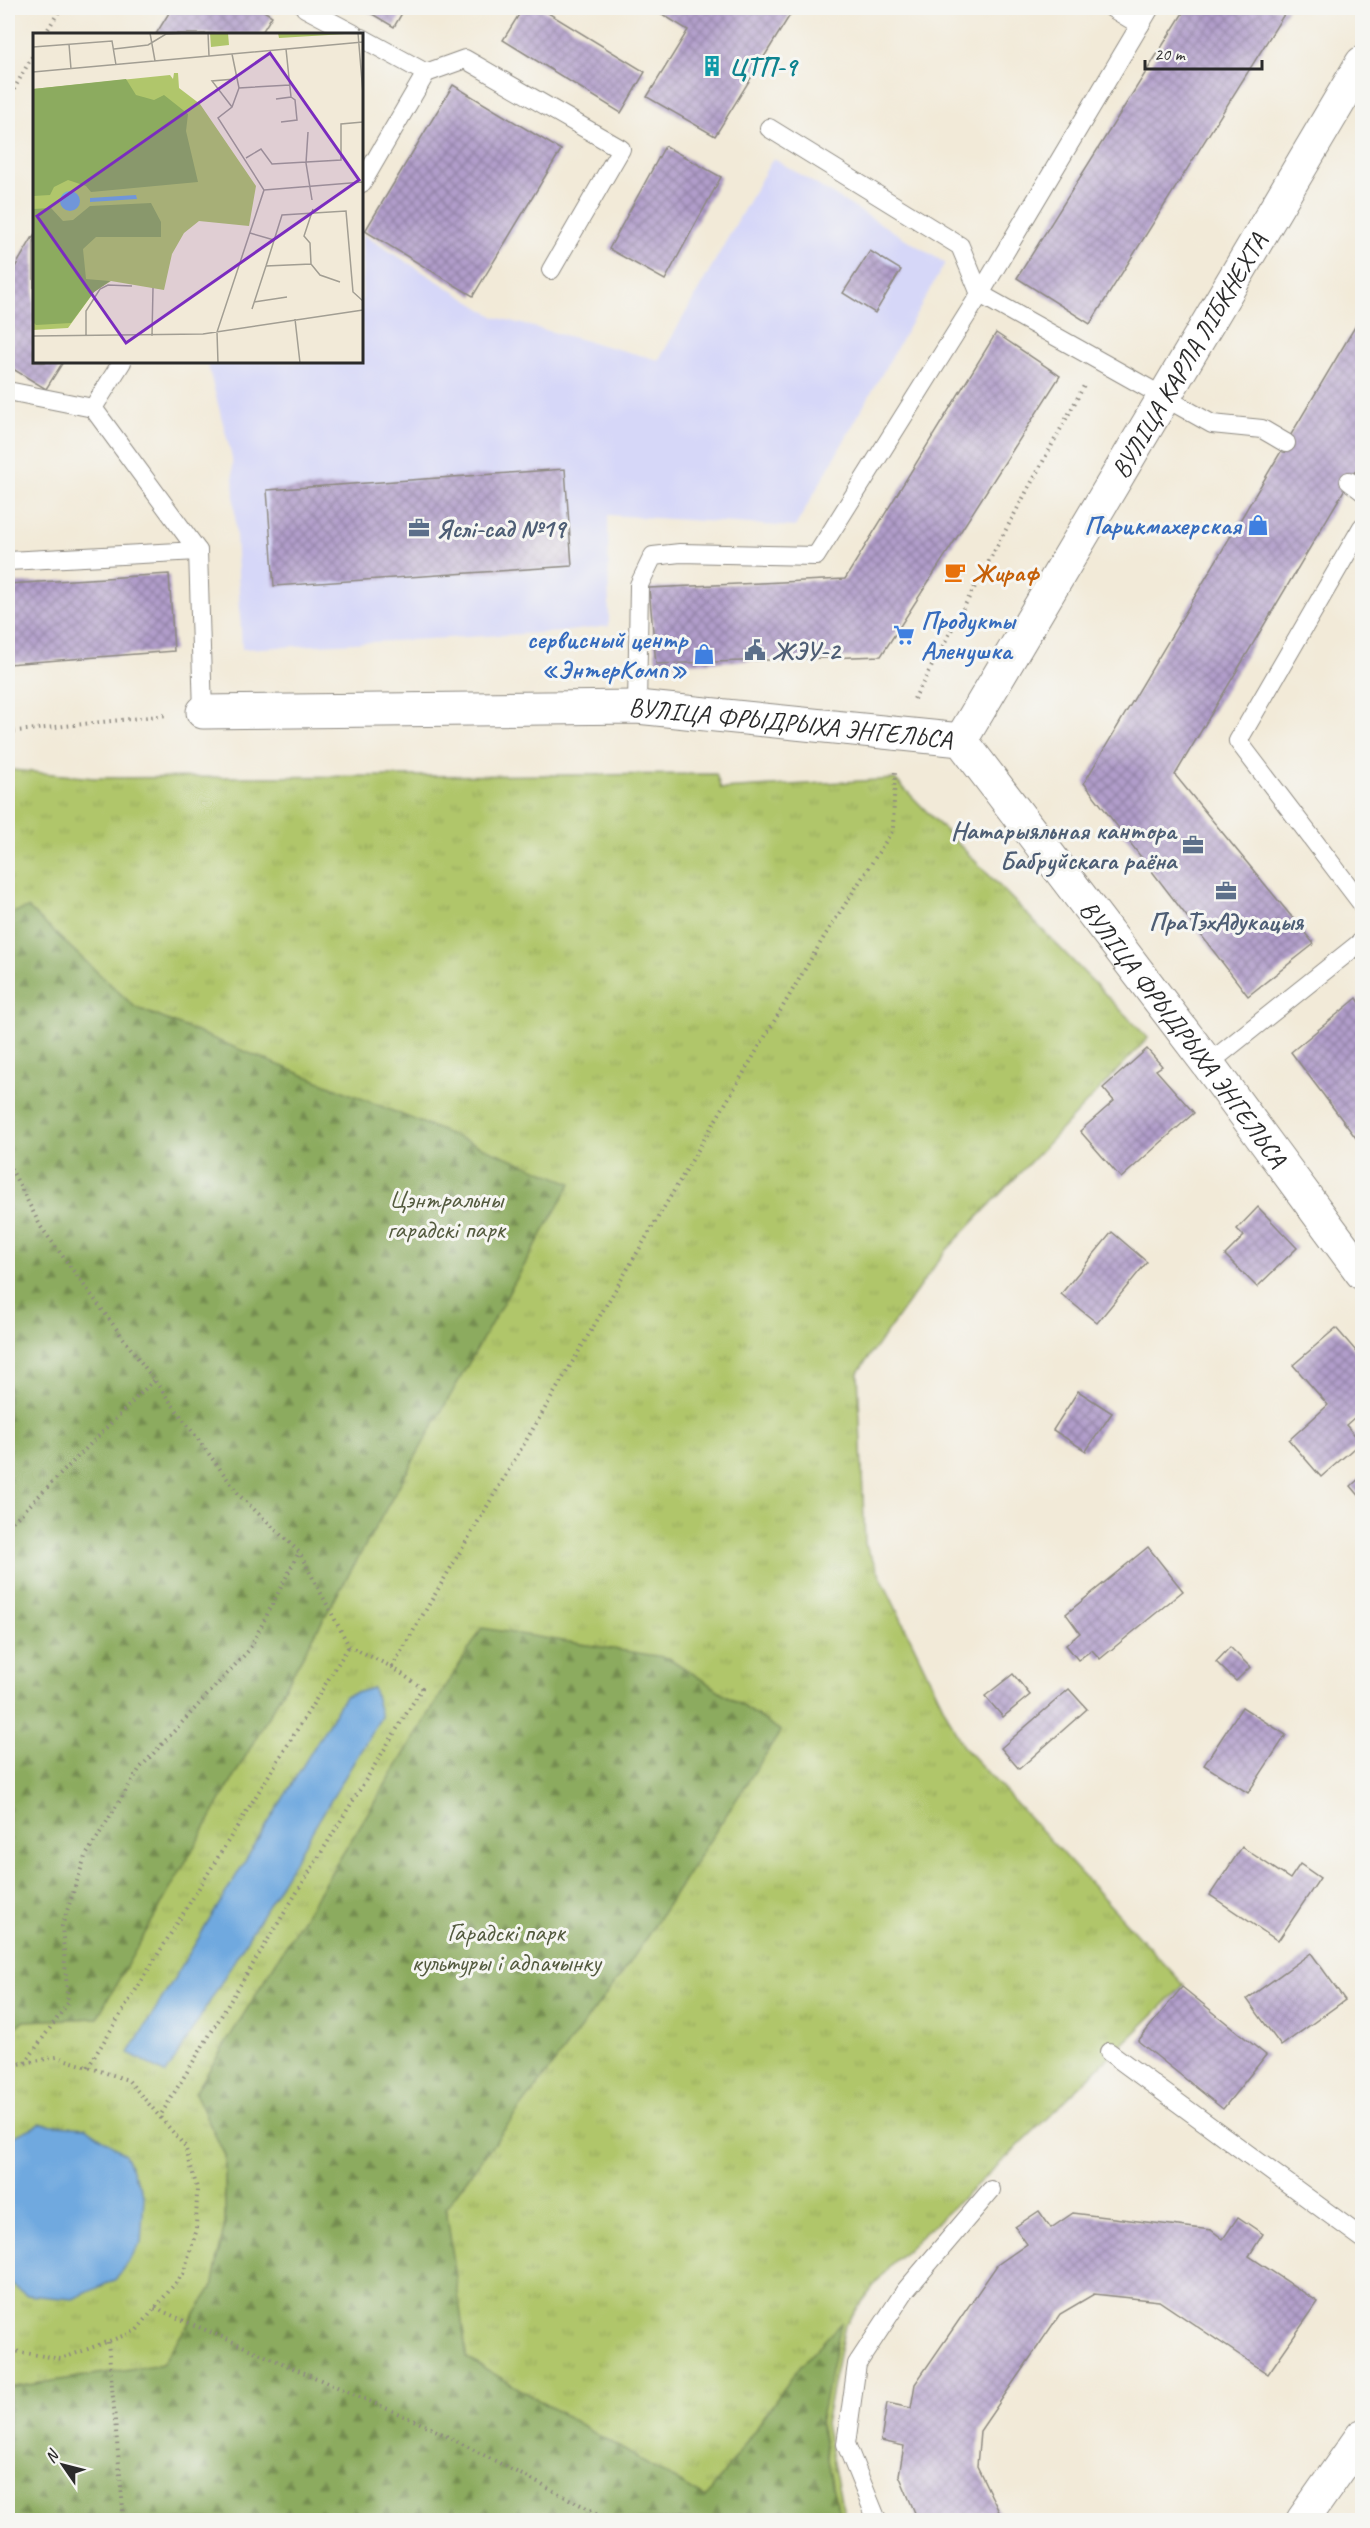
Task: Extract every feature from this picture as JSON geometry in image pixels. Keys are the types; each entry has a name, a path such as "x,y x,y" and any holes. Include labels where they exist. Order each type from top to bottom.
{"street":[{"name":"ВУЛІЦА КАРЛА ЛІБКНЕХТА","path":"961,740 1362,63"},
{"name":"ВУЛІЦА ФРЫДРЫХА ЭНГЕЛЬСА","path":"203,712 637,707 961,740 1208,1064 1362,1273"},
{"path":"1304,2520 1362,2436"}],"lane":[{"path":"305,8 326,28 349,33"},
{"path":"1112,8 1140,25"},
{"path":"637,707 639,585 652,556 680,553 816,556 980,294 1150,8"},
{"path":"363,39 426,73"},
{"path":"363,181 426,73 465,59 621,149 551,270"},
{"path":"769,128 960,246 980,294 1212,424 1262,429 1286,443"},
{"path":"93,408 121,363"},
{"path":"8,391 93,408 198,551 203,712"},
{"path":"1362,527 1238,741 1362,904"},
{"path":"8,561 198,551"},
{"path":"1208,1064 1362,941"},
{"path":"1109,2052 1362,2238"},
{"path":"877,2520 846,2444 857,2364 905,2291 991,2190"}],"path":[{"path":"46,33 61,8"},
{"path":"8,99 33,55"},
{"path":"392,1667 824,937 893,830 896,733 1097,361"},
{"path":"8,732 203,712"},
{"path":"8,1163 41,1227 240,1496 299,1552 349,1646 392,1667 422,1688 160,2116"},
{"path":"8,1525 154,1380"},
{"path":"25,2063 68,2003 62,1926 85,1857 140,1768 249,1650 299,1552"},
{"path":"88,2067 349,1646"},
{"path":"8,2066 57,2057 128,2080 185,2145 197,2188 196,2232 183,2274 136,2331 61,2359 8,2350"},
{"path":"155,2308 427,2426 610,2520"},
{"path":"108,2342 124,2520"}],"shaded area":[{"path":"773,158 945,263 795,527 608,515 609,626 560,632 242,649 232,458 207,363 363,363 363,235 495,317 659,360"}],"green space":[{"name":"Цэнтральны гарадскі парк","path":"12,770 94,778 716,774 721,789 895,779 1148,1038 944,1253 858,1372 865,1544 962,1745 1184,1985 1010,2154 889,2266 845,2325 825,2424 847,2520 8,2520 8,772"},
{"path":"28,908 135,1007 571,1183 97,2018 24,2021 8,2033 8,914"},
{"name":"Гарадскі парк культуры і адпачынку","path":"482,1628 669,1658 781,1731 629,1964 446,2207 467,2358 706,2498 800,2366 841,2323 820,2423 835,2500 843,2520 8,2520 9,2388 162,2364 212,2288 225,2223 225,2156 195,2093"}],"water":[{"path":"373,1688 381,1717 166,2074 129,2053 345,1696"},
{"path":"40,2124 86,2127 125,2154 144,2197 141,2243 115,2280 73,2299 26,2295 8,2282 8,2139"}],"building":[{"path":"172,8 259,8 272,16 262,33 157,33"},
{"path":"362,8 405,8 394,27"},
{"path":"523,8 540,8 645,72 621,113 503,40"},
{"path":"652,8 778,8 790,15 715,136 647,97 688,30"},
{"path":"1186,8 1288,8 1090,324 1017,278"},
{"path":"453,85 561,150 473,296 365,231"},
{"path":"665,146 721,177 665,280 609,249"},
{"path":"33,237 33,363 62,363 46,389 8,366 8,279"},
{"path":"870,251 901,270 875,313 843,293"},
{"path":"1362,315 1362,460 1175,775 1314,944 1248,996 1084,783"},
{"path":"996,333 1060,376 881,656 656,664 649,588 845,579"},
{"name":"Яслі-сад №19","path":"565,469 572,566 274,586 267,490"},
{"path":"169,574 174,651 8,664 8,584"},
{"path":"1357,998 1362,1006 1362,1146 1291,1052"},
{"path":"1147,1049 1162,1066 1156,1070 1194,1113 1121,1178 1080,1131 1114,1101 1103,1088"},
{"path":"1258,1207 1297,1248 1257,1287 1225,1255 1244,1236 1237,1229"},
{"path":"1112,1232 1147,1262 1097,1323 1061,1294"},
{"path":"1336,1328 1362,1358 1362,1411 1346,1425 1361,1442 1321,1477 1289,1440 1328,1405 1293,1365"},
{"path":"1078,1391 1112,1413 1086,1451 1053,1430"},
{"path":"1362,1476 1362,1499 1351,1486"},
{"path":"1148,1547 1183,1591 1100,1659 1092,1650 1078,1660 1066,1645 1080,1633 1066,1614"},
{"path":"1230,1647 1250,1667 1236,1681 1216,1662"},
{"path":"1013,1674 1030,1695 1003,1717 985,1696"},
{"path":"1069,1689 1087,1709 1019,1769 1001,1748"},
{"path":"1242,1707 1286,1735 1248,1793 1204,1765"},
{"path":"1242,1847 1290,1879 1300,1864 1320,1878 1278,1941 1210,1895"},
{"path":"1311,1953 1345,2000 1281,2046 1247,1999"},
{"path":"1182,1987 1266,2055 1223,2109 1138,2041"},
{"path":"1039,2211 1051,2228 1073,2213 1211,2230 1223,2239 1238,2217 1263,2234 1249,2256 1318,2302 1268,2374 1159,2301 1094,2294 1060,2314 980,2431 977,2466 1003,2520 918,2520 899,2475 904,2446 881,2441 887,2403 911,2408 915,2384 997,2265 1027,2244 1015,2227"}],"place":[{"name":"ЦТП-9","path":"712,66"},
{"name":"Парикмахерская","path":"1258,525"},
{"name":"Яслі-сад №19","path":"419,528"},
{"name":"Жираф","path":"955,572"},
{"name":"Продукты Аленушка","path":"904,635"},
{"name":"ЖЭУ-2","path":"755,650"},
{"name":"сервисный центр «ЭнтерКомп»","path":"704,654"},
{"name":"Натарыяльная кантора Бабруйскага раёна","path":"1193,845"},
{"name":"ПраТэхАдукацыя","path":"1226,891"}]}
